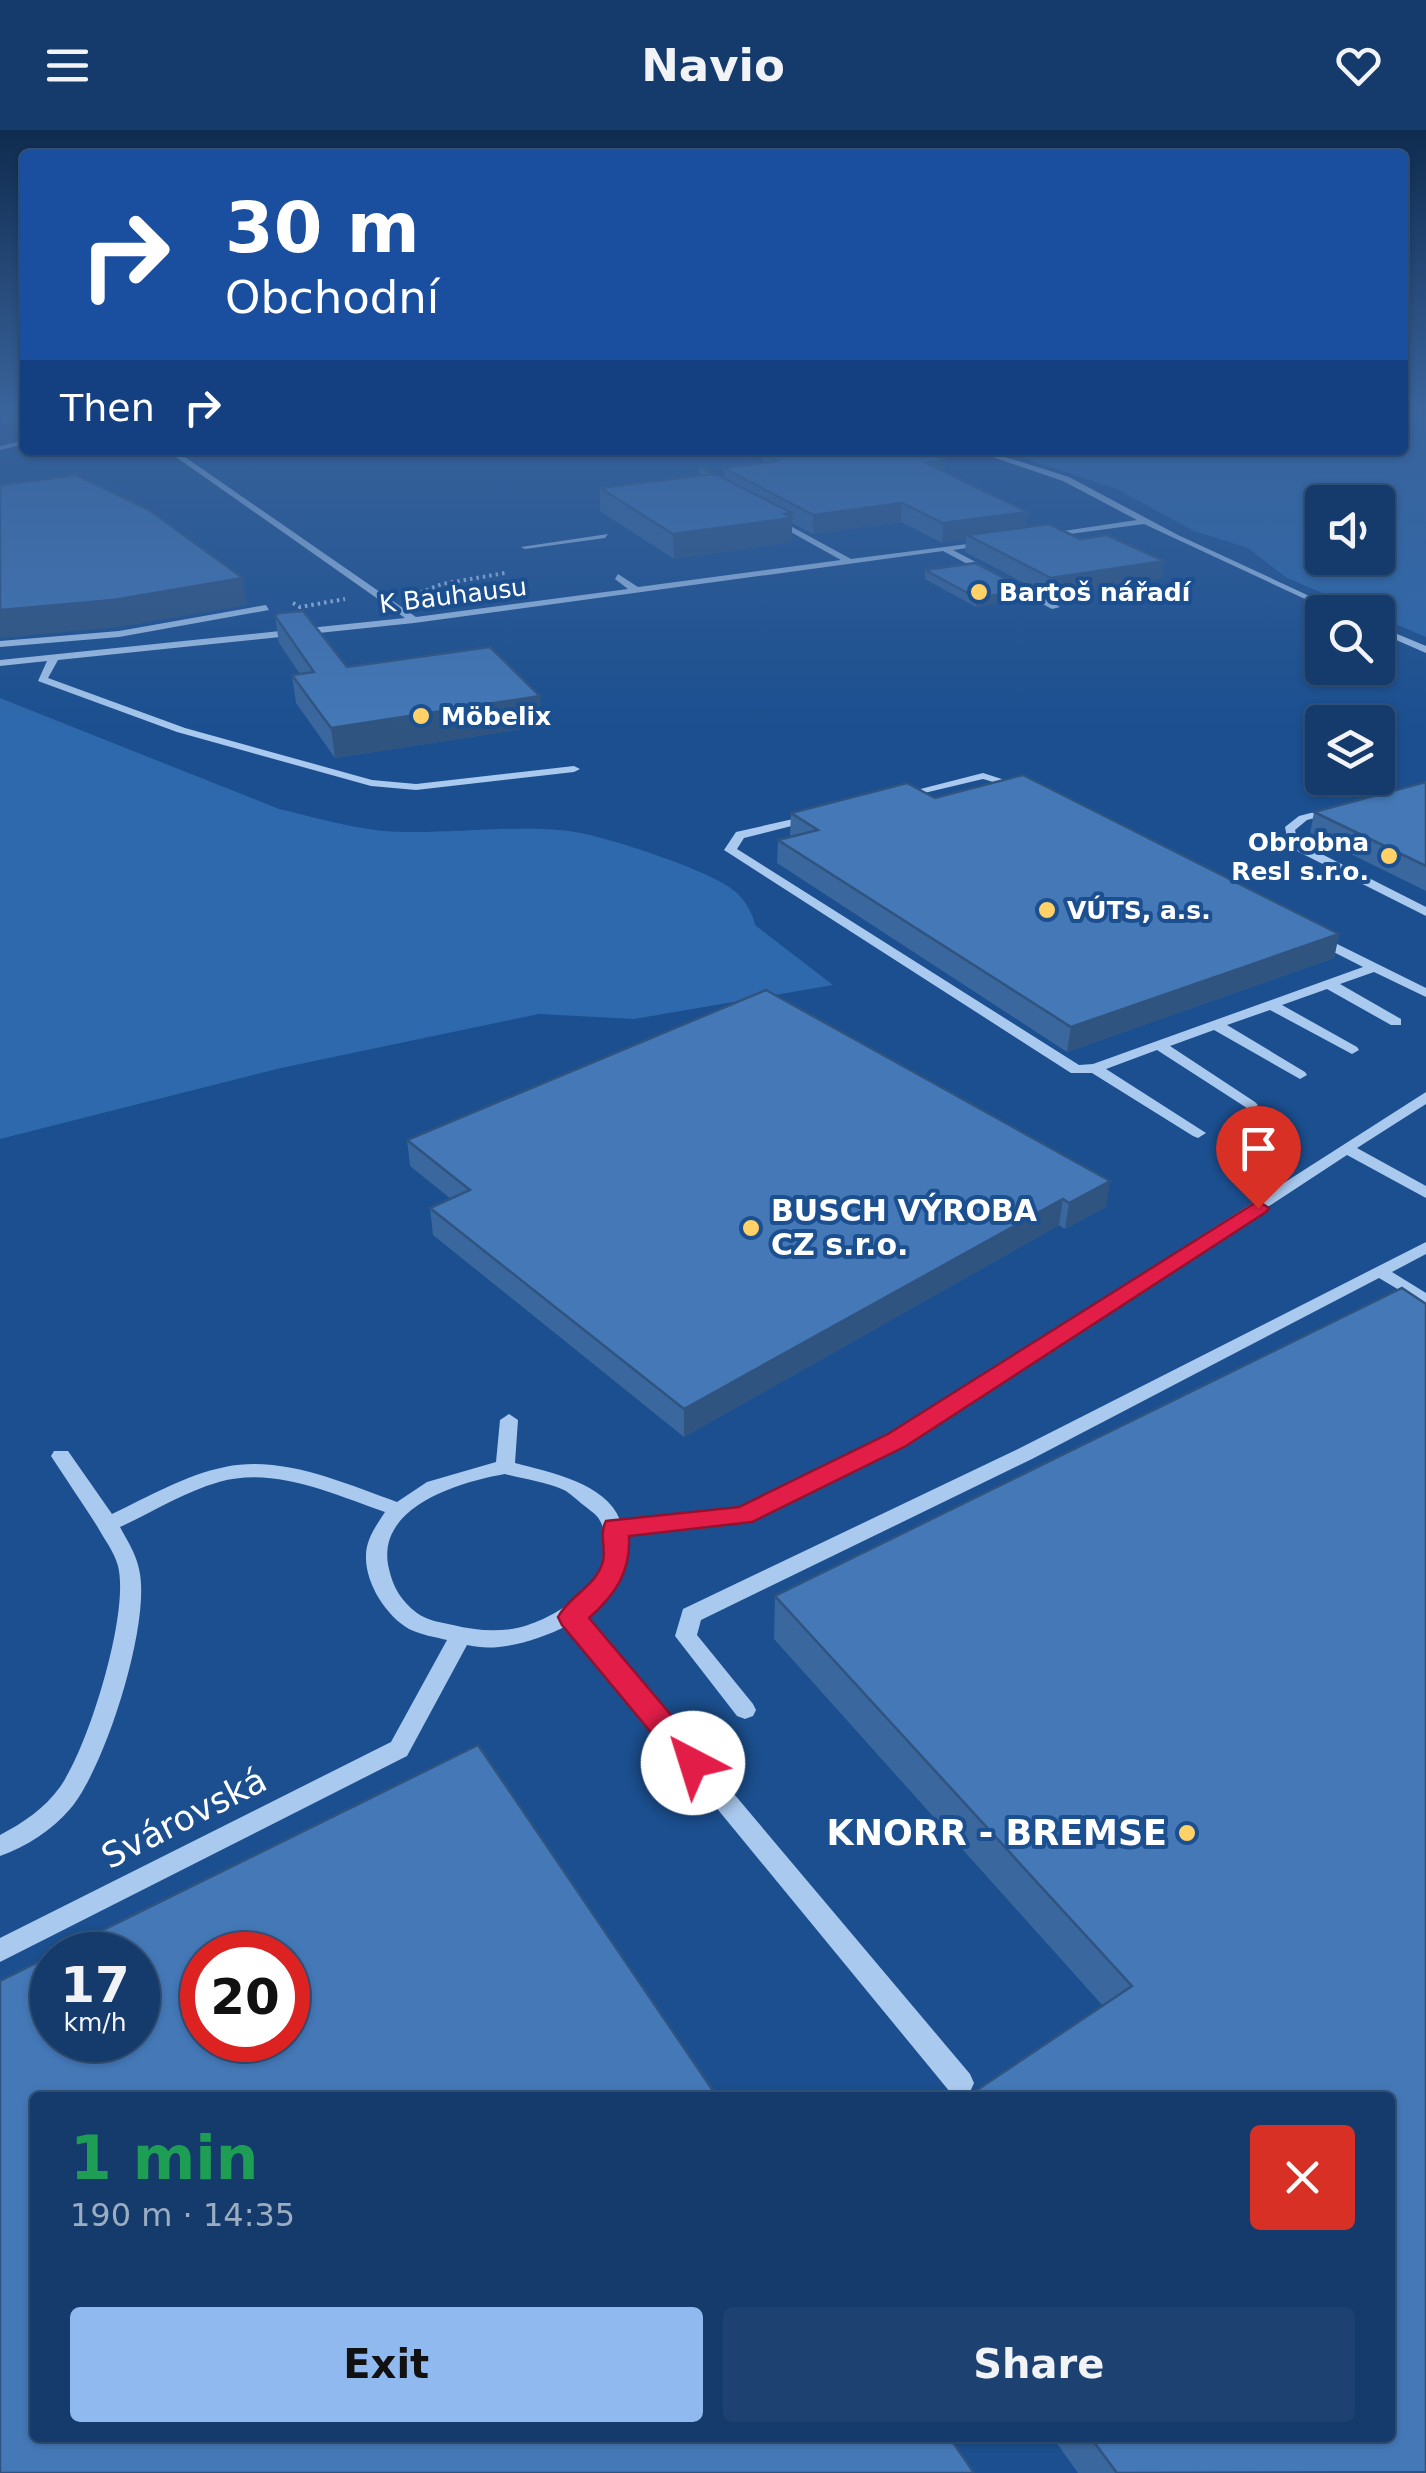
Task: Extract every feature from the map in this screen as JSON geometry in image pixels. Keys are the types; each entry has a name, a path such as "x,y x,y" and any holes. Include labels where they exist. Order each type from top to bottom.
{"street":[{"path":"261,513 414,620"},
{"path":"763,513 852,563"},
{"path":"1132,513 1305,596"},
{"path":"1037,536 1146,521"},
{"path":"525,547 605,536"},
{"name":"K Bauhausu","path":"0,662 414,620 1000,542"},
{"path":"945,549 1055,607"},
{"path":"618,578 639,592"},
{"path":"0,644 118,634 266,608"},
{"path":"1395,636 1426,650"},
{"path":"54,658 42,679 182,730 371,784 416,787 574,769"},
{"path":"884,800 983,776 1010,782 1041,796"},
{"path":"1356,804 1303,818 1289,829 1293,844 1426,912"},
{"path":"830,813 740,836 730,850 1073,1069 1096,1068 1376,967"},
{"path":"1309,934 1426,992"},
{"path":"1328,984 1396,1022"},
{"path":"1272,1004 1352,1050"},
{"path":"1216,1025 1300,1075"},
{"path":"1159,1045 1250,1105"},
{"path":"1096,1068 1198,1132"},
{"path":"616,1528 743,1516 897,1440 1426,1097"},
{"path":"1347,1149 1426,1193"},
{"path":"744,1710 686,1636 691,1615 1026,1454 1426,1246"},
{"path":"1379,1271 1426,1301"},
{"path":"505,1466 510,1420"},
{"path":"0,1846 33,1831 74,1785 102,1718 132,1606 130,1569 61,1456"},
{"path":"505,1466 554,1474 594,1495 616,1528 617,1559 602,1591 572,1617 518,1638 459,1639 419,1625 390,1601 377,1571 380,1539 399,1510 428,1487 465,1472 505,1466"},
{"path":"106,1525 226,1473 272,1473 302,1479 399,1510"},
{"path":"572,1617 960,2084"},
{"name":"Svárovská","path":"0,1950 400,1749 459,1639"}],"path":[{"path":"406,601 442,584 504,573"},
{"path":"294,602 300,606 351,598"}],"shaded area":[{"path":"1162,513 1305,513 1305,575 1395,575 1395,513 1426,513 1426,637 1395,624 1395,595 1327,595 1287,578 1248,548 1194,531"},
{"path":"0,698 279,809 383,831 559,830 596,836 663,857 737,893 749,908 755,925 833,985 634,1019 539,1014 281,1068 0,1139"}],"building":[{"path":"0,513 154,513 243,578 113,600 0,610"},
{"path":"640,513 790,513 785,514 792,518 673,534"},
{"path":"923,513 1018,513 943,523"},
{"path":"1049,524 1080,539 1107,535 1164,561 1051,578 967,535"},
{"path":"975,563 1028,590 977,598 925,570"},
{"path":"303,611 347,667 490,647 540,696 331,728 292,675 314,672 275,616"},
{"name":"VÚTS, a.s.","path":"1023,775 1339,934 1071,1027 778,840 818,830 791,813 907,783 935,798"},
{"path":"1426,782 1426,866 1314,812 1377,795 1395,795 1395,790"},
{"name":"BUSCH VÝROBA CZ s.r.o.","path":"766,990 1110,1181 1069,1203 1063,1199 684,1409 430,1208 470,1190 407,1140"},
{"name":"KNORR - BREMSE","path":"1402,1288 1426,1304 1426,2472 1117,2473 1094,2442 1395,2442 1395,2092 974,2092 1132,1986 775,1596"},
{"path":"478,1745 714,2092 30,2092 30,2442 953,2442 974,2473 0,2473 0,1981 30,1966 30,2062 160,2062 160,1932 100,1932"}],"place":[{"name":"Bartoš nářadí","path":"979,592"},
{"name":"Möbelix","path":"421,716"},
{"name":"Obrobna Resl s.r.o.","path":"1389,856"},
{"name":"VÚTS, a.s.","path":"1047,910"},
{"name":"BUSCH VÝROBA CZ s.r.o.","path":"751,1228"},
{"name":"KNORR - BREMSE","path":"1187,1833"}],"route":[{"path":"693,1763 572,1617 602,1591 617,1559 616,1528 743,1516 897,1440 1258,1208"}]}
